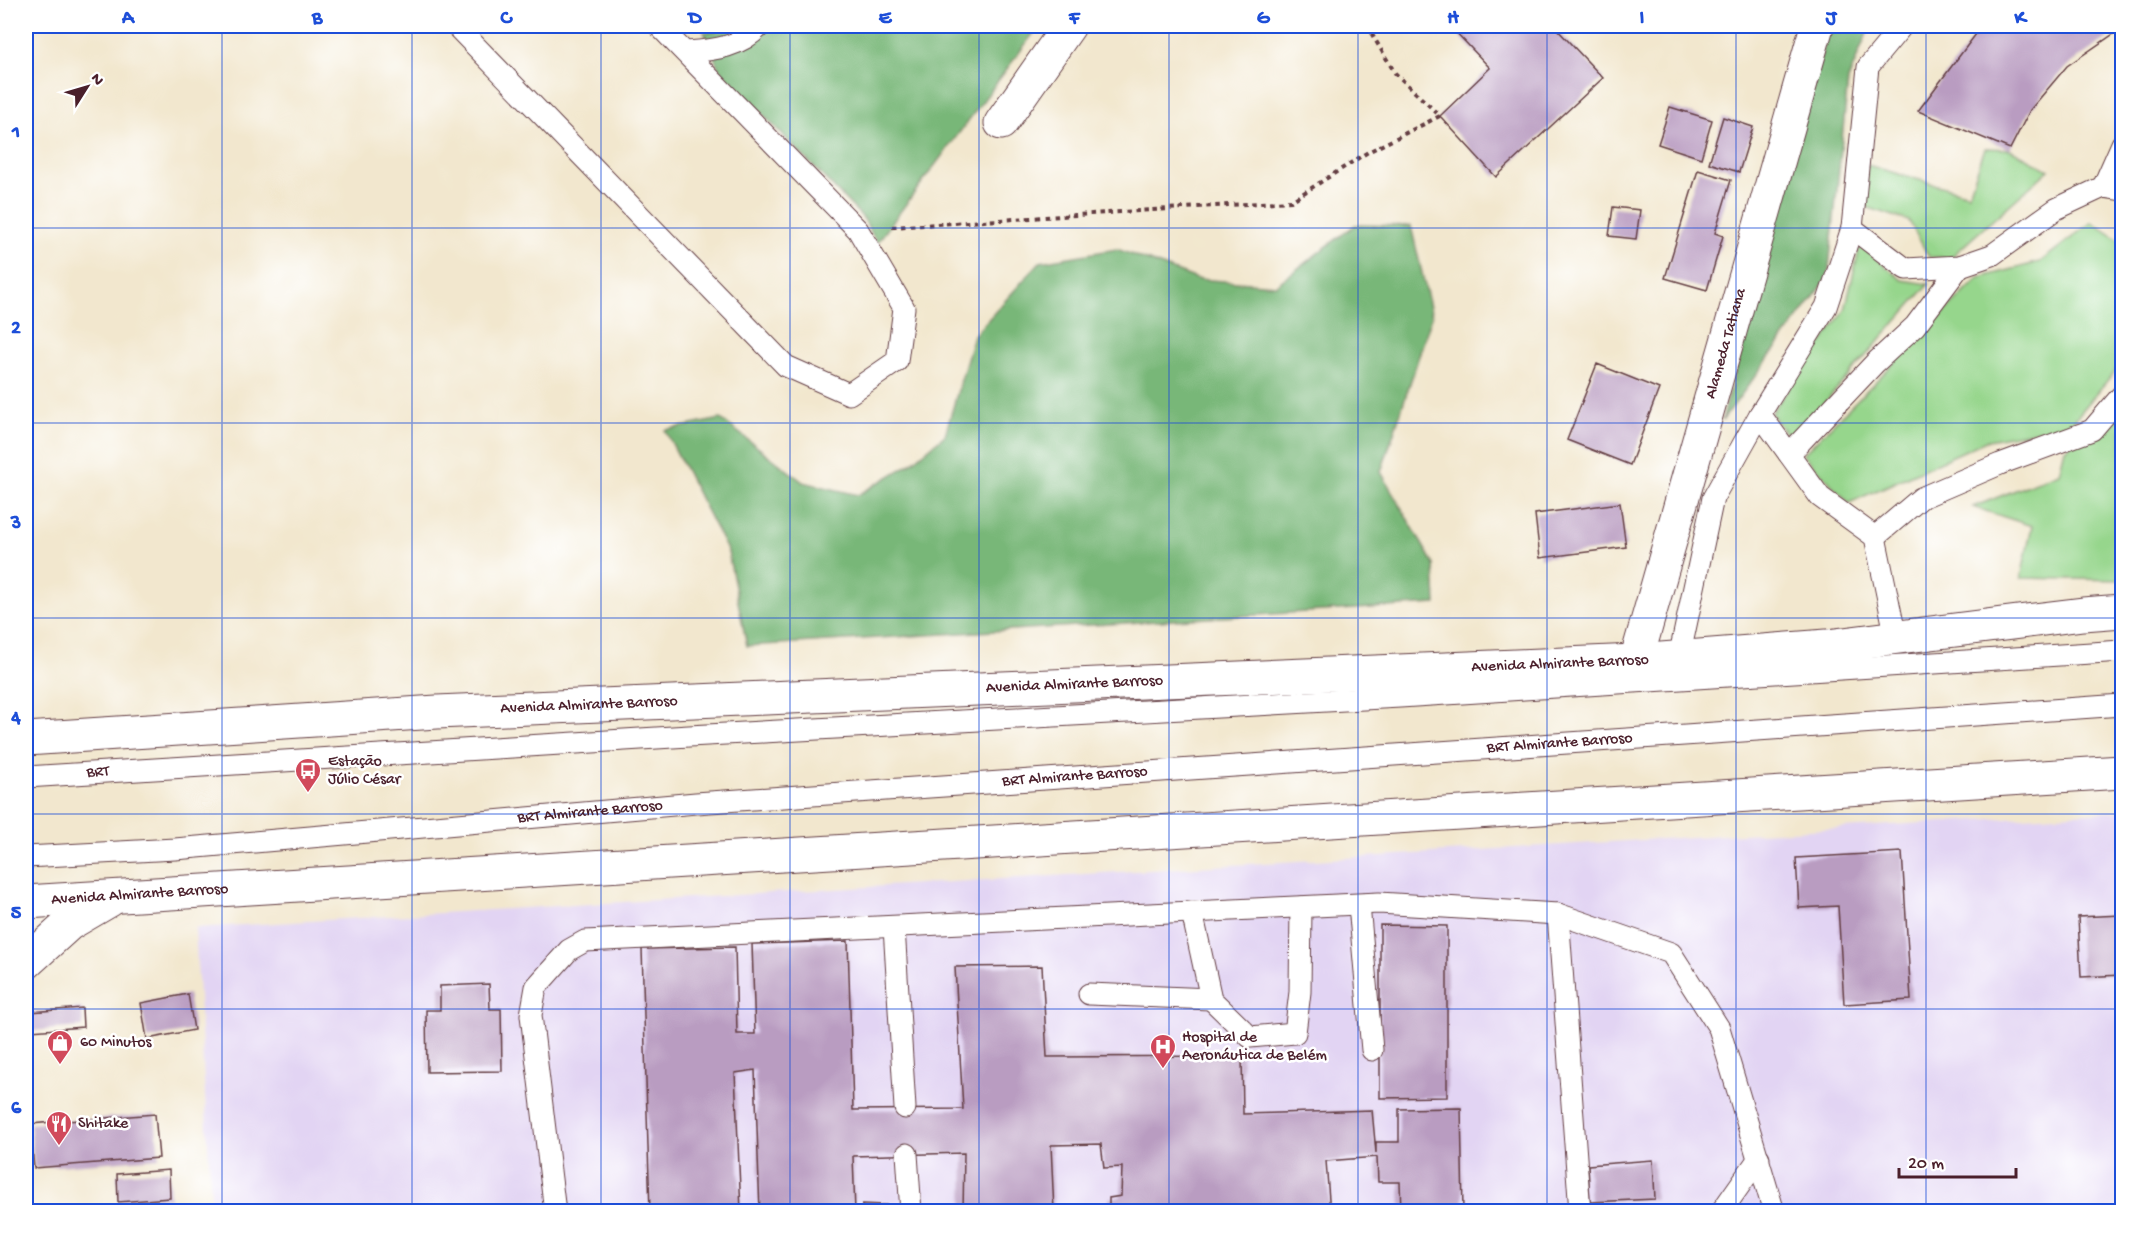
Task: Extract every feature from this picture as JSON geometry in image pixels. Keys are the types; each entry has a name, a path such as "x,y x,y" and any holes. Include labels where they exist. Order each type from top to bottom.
{"main road":[{"path":"1001,123 1069,26"},
{"name":"Alameda Tatiana","path":"1636,661 1817,26"},
{"name":"Avenida Almirante Barroso","path":"26,739 437,712 1636,661 1896,638 2083,614 2122,612"},
{"name":"Avenida Almirante Barroso","path":"26,902 2122,772"},
{"path":"26,963 69,924 114,897"}],"lane":[{"path":"456,26 786,366 849,394 897,361 904,308 858,230 687,52 659,26"},
{"path":"687,52 720,49 750,37 760,26"},
{"path":"1679,658 1713,498 1760,414 1826,307 1852,228 1868,67 1902,26"},
{"path":"1852,228 1906,268 1960,266 1992,255 2056,209 2113,188 2122,144"},
{"path":"1789,454 1875,363 1915,326 1960,266"},
{"path":"1875,537 1921,498 2000,464 2092,430 2122,395"},
{"path":"1760,414 1820,497 1875,537 1896,638"},
{"name":"BRT","path":"26,777 169,766 1388,698 2122,651"},
{"name":"BRT Almirante Barroso","path":"26,857 187,848 696,803 2122,705"},
{"path":"555,1212 531,1015 536,987 569,950 585,942 1379,903 1558,914 1671,953 1719,1028 1774,1212"},
{"path":"1359,905 1372,1050"},
{"path":"1192,912 1211,999 1250,1037 1296,1033 1300,992 1301,907"},
{"path":"1558,914 1580,1212"},
{"path":"894,927 905,1108"},
{"path":"1089,994 1211,999"},
{"path":"907,1154 911,1212"},
{"path":"1721,1212 1759,1158"}],"path":[{"path":"858,230 1291,201 1368,152 1440,116 1395,72 1367,26"}],"shaded area":[{"name":"Hospital de Aeronáutica de Belém","path":"2122,811 2122,1211 212,1211 195,928"}],"green space":[{"path":"724,26 1039,26 877,243 863,218 719,69 704,32 722,31"},
{"path":"1829,26 1870,26 1848,80 1828,278 1722,421"},
{"path":"1985,148 2010,149 2049,170 1950,258 1929,257 1909,221 1866,207 1867,165 1969,194"},
{"path":"2092,222 2122,242 2122,363 2070,425 1988,440 1849,503 1803,454 1979,278 2040,262"},
{"path":"1355,225 1411,226 1432,316 1381,472 1434,565 1436,604 747,646 728,552 665,430 721,419 803,482 858,495 910,464 945,435 974,335 1040,262 1117,249 1197,279 1276,285"},
{"path":"1860,245 1902,280 1929,284 1791,441 1771,413 1845,310"},
{"path":"2122,405 2122,580 2021,578 2032,526 1973,507 2059,473 2065,449"}],"building":[{"path":"1450,26 1554,26 1603,78 1496,177 1440,116 1490,68"},
{"path":"1982,26 2122,26 2122,28 2067,66 2030,110 2010,149 1918,111"},
{"path":"1670,107 1712,120 1701,158 1658,144"},
{"path":"1723,117 1753,127 1739,172 1709,163"},
{"path":"1698,170 1731,180 1715,233 1723,236 1707,290 1665,278"},
{"path":"1613,207 1640,210 1636,239 1609,236"},
{"path":"1597,364 1659,389 1630,465 1567,440"},
{"path":"1620,503 1626,547 1540,558 1535,514"},
{"path":"1902,852 1911,1000 1844,1004 1838,906 1799,908 1796,858"},
{"path":"2122,915 2122,975 2081,977 2078,917"},
{"path":"1380,925 1447,926 1447,1097 1380,1098"},
{"path":"848,941 853,1110 963,1109 955,967 1042,966 1047,1057 1242,1056 1243,1114 1372,1110 1376,1153 1376,1142 1399,1142 1399,1109 1461,1108 1463,1212 1401,1212 1400,1182 1378,1182 1377,1157 1326,1161 1330,1212 1109,1212 1109,1198 1121,1196 1122,1167 1104,1168 1101,1144 1051,1145 1054,1212 963,1212 964,1153 853,1156 855,1212 760,1212 755,1070 735,1073 741,1212 650,1212 642,949 735,947 737,1034 755,1034 752,944"},
{"path":"489,984 490,1009 501,1009 502,1071 427,1072 426,1010 440,1010 440,986"},
{"path":"188,994 194,1030 147,1039 141,1003"},
{"path":"82,1008 83,1027 31,1031 30,1012"},
{"path":"155,1114 159,1158 34,1168 30,1124"},
{"path":"1653,1160 1655,1199 1590,1202 1588,1165"},
{"path":"169,1170 170,1198 118,1202 117,1174"},
{"path":"862,1204 907,1206 907,1212 861,1212"},
{"path":"205,1205 205,1212 166,1212 165,1210"}],"place":[{"name":"Estação Júlio César","path":"308,794"},
{"name":"60 Minutos","path":"60,1066"},
{"name":"Hospital de Aeronáutica de Belém","path":"1163,1070"},
{"name":"Shitake","path":"59,1147"}]}
